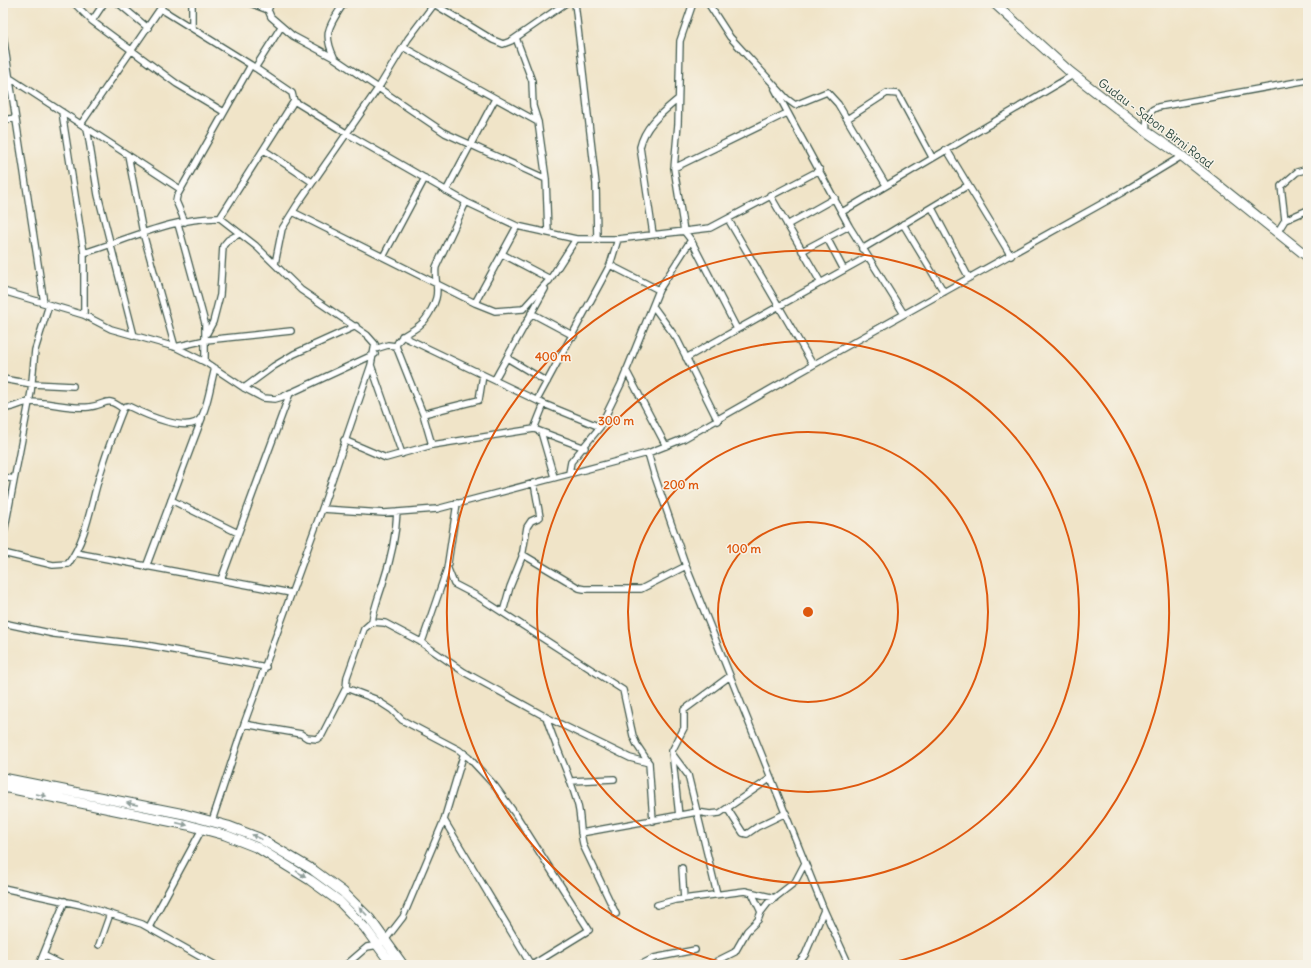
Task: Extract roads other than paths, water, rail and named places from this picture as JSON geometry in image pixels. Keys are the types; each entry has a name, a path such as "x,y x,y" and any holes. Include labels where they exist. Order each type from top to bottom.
{"main road":[{"name":"Gudau - Sabon Birni Road","path":"994,3 1073,75 1147,132 1182,156 1308,257"},
{"path":"3,778 212,821 243,830 313,870 343,892 374,932 378,945 392,965"},
{"path":"3,787 167,820 243,841 300,873 339,901 374,932 386,939 403,965"}],"street":[{"path":"74,3 92,21 177,84 224,112"},
{"path":"92,21 104,3"},
{"path":"118,3 148,28"},
{"path":"81,124 164,3"},
{"path":"192,3 192,28"},
{"path":"250,3 268,10 271,17 293,36 334,58 446,133 546,178"},
{"path":"268,10 271,3"},
{"path":"334,58 327,36 332,23 344,3"},
{"path":"275,264 282,229 292,212 379,87 403,47 434,3 493,40 503,44 516,38 566,3"},
{"path":"575,3 596,184 597,240"},
{"path":"693,3 680,41 674,168 684,231 691,240 737,329"},
{"path":"708,3 730,37 772,84 795,106 826,92 838,104 886,185"},
{"path":"161,9 253,66 292,93 294,101 346,133 466,202 517,226 576,239 597,240 710,228 770,195 820,170"},
{"path":"185,222 176,201 180,189 224,112 253,66 281,27"},
{"path":"3,35 46,304 35,350 29,402 3,538"},
{"path":"516,38 532,81 533,106 538,122 546,178 548,232"},
{"path":"403,47 495,100 538,122"},
{"path":"842,212 932,157 947,150 1073,75"},
{"path":"10,78 180,189"},
{"path":"1147,132 1146,116 1151,110 1158,107 1308,80"},
{"path":"772,84 862,249 904,314"},
{"path":"846,119 887,93 898,94 932,157"},
{"path":"653,234 640,147 643,135 658,116 678,99"},
{"path":"446,190 495,100"},
{"path":"220,218 294,101"},
{"path":"62,112 84,253 84,315"},
{"path":"674,168 787,113"},
{"path":"3,120 16,118"},
{"path":"87,128 98,195 134,336"},
{"path":"264,150 312,182"},
{"path":"947,150 967,186 1011,256"},
{"path":"128,155 143,233 175,347"},
{"path":"322,509 384,513 437,509 648,453 666,446 683,439 718,420 904,314 1011,256 1182,156"},
{"path":"1285,220 1281,186 1298,172 1308,169"},
{"path":"383,258 425,178"},
{"path":"862,249 967,186"},
{"path":"770,195 821,283"},
{"path":"787,225 835,198"},
{"path":"396,346 402,336 420,326 425,320 437,297 436,267 466,202"},
{"path":"932,208 969,278"},
{"path":"1277,233 1285,220 1308,210"},
{"path":"292,212 436,284 495,311 523,309 550,279"},
{"path":"84,253 143,233 185,222 220,218 275,264 301,290 356,326 375,344 375,351 371,365 344,440 322,509 266,667 244,724 212,821"},
{"path":"728,219 813,365"},
{"path":"178,224 207,333"},
{"path":"903,224 944,292"},
{"path":"475,303 517,226"},
{"path":"802,251 849,226"},
{"path":"205,362 207,333 213,322 220,295 223,246 228,240 239,234"},
{"path":"538,400 574,336 610,265 618,238"},
{"path":"827,238 844,270"},
{"path":"495,379 550,279 576,239"},
{"path":"569,473 571,462 585,448 600,427 626,370 659,290 691,240"},
{"path":"502,254 550,279"},
{"path":"686,358 867,257"},
{"path":"610,265 659,290"},
{"path":"3,291 84,315 111,329 175,347 205,362 244,388 263,398 275,399 388,345 396,346"},
{"path":"653,306 677,339 718,420"},
{"path":"531,313 574,336"},
{"path":"244,388 274,366 294,354 356,326"},
{"path":"175,347 206,340 291,331"},
{"path":"402,336 483,375 495,379 544,404 600,427"},
{"path":"396,346 423,414 432,445"},
{"path":"507,358 547,382"},
{"path":"371,365 402,454"},
{"path":"146,567 202,417 215,368"},
{"path":"626,370 666,446"},
{"path":"423,414 479,400 483,375"},
{"path":"3,379 32,384 73,386"},
{"path":"221,580 290,393"},
{"path":"3,408 8,409 29,402 75,408 92,407 109,400 114,401 124,409"},
{"path":"534,429 544,404"},
{"path":"3,553 53,565 68,564 76,553 84,533 102,469 124,409 128,406 176,425 195,423 202,417"},
{"path":"344,440 386,458 432,445 534,429 585,448"},
{"path":"541,432 554,477"},
{"path":"648,453 686,566 824,910 848,965"},
{"path":"3,477 14,479"},
{"path":"503,612 522,554 527,527 531,521 540,517 534,483"},
{"path":"171,500 238,533"},
{"path":"419,641 423,639 448,569 457,504"},
{"path":"244,724 301,734 308,738 317,739 322,735 346,688 347,677 364,629 372,622 375,605 389,564 396,526 396,512"},
{"path":"76,553 291,593"},
{"path":"522,554 579,588 641,589 686,566"},
{"path":"448,569 454,584 503,612 623,690 633,736 649,763 653,821"},
{"path":"372,622 385,623 419,641 464,672 546,717 640,762 649,763"},
{"path":"3,623 54,634 159,647 266,667"},
{"path":"679,816 672,751 684,728 684,710 730,676"},
{"path":"346,688 375,699 392,710 402,720 464,753 495,786 516,815 589,930 531,965 444,820"},
{"path":"546,717 571,781 578,804 584,848 616,914"},
{"path":"346,965 367,948 378,945 386,939 403,917 444,820 464,753"},
{"path":"640,762 643,754"},
{"path":"673,755 688,775 717,894"},
{"path":"581,833 697,812 717,814 771,778"},
{"path":"571,781 614,779"},
{"path":"727,808 743,833 747,834 756,827 786,814"},
{"path":"149,927 202,829"},
{"path":"713,965 738,948 747,931 758,920 761,912 775,898 795,882 805,863"},
{"path":"682,868 684,899"},
{"path":"3,888 65,901 149,927 215,965"},
{"path":"657,905 684,899 745,891 775,898"},
{"path":"752,893 761,912"},
{"path":"39,965 65,901"},
{"path":"797,965 805,955 824,910"},
{"path":"98,945 110,914"},
{"path":"367,948 374,932"},
{"path":"640,965 654,958 695,950"},
{"path":"43,955 63,965"}]}
